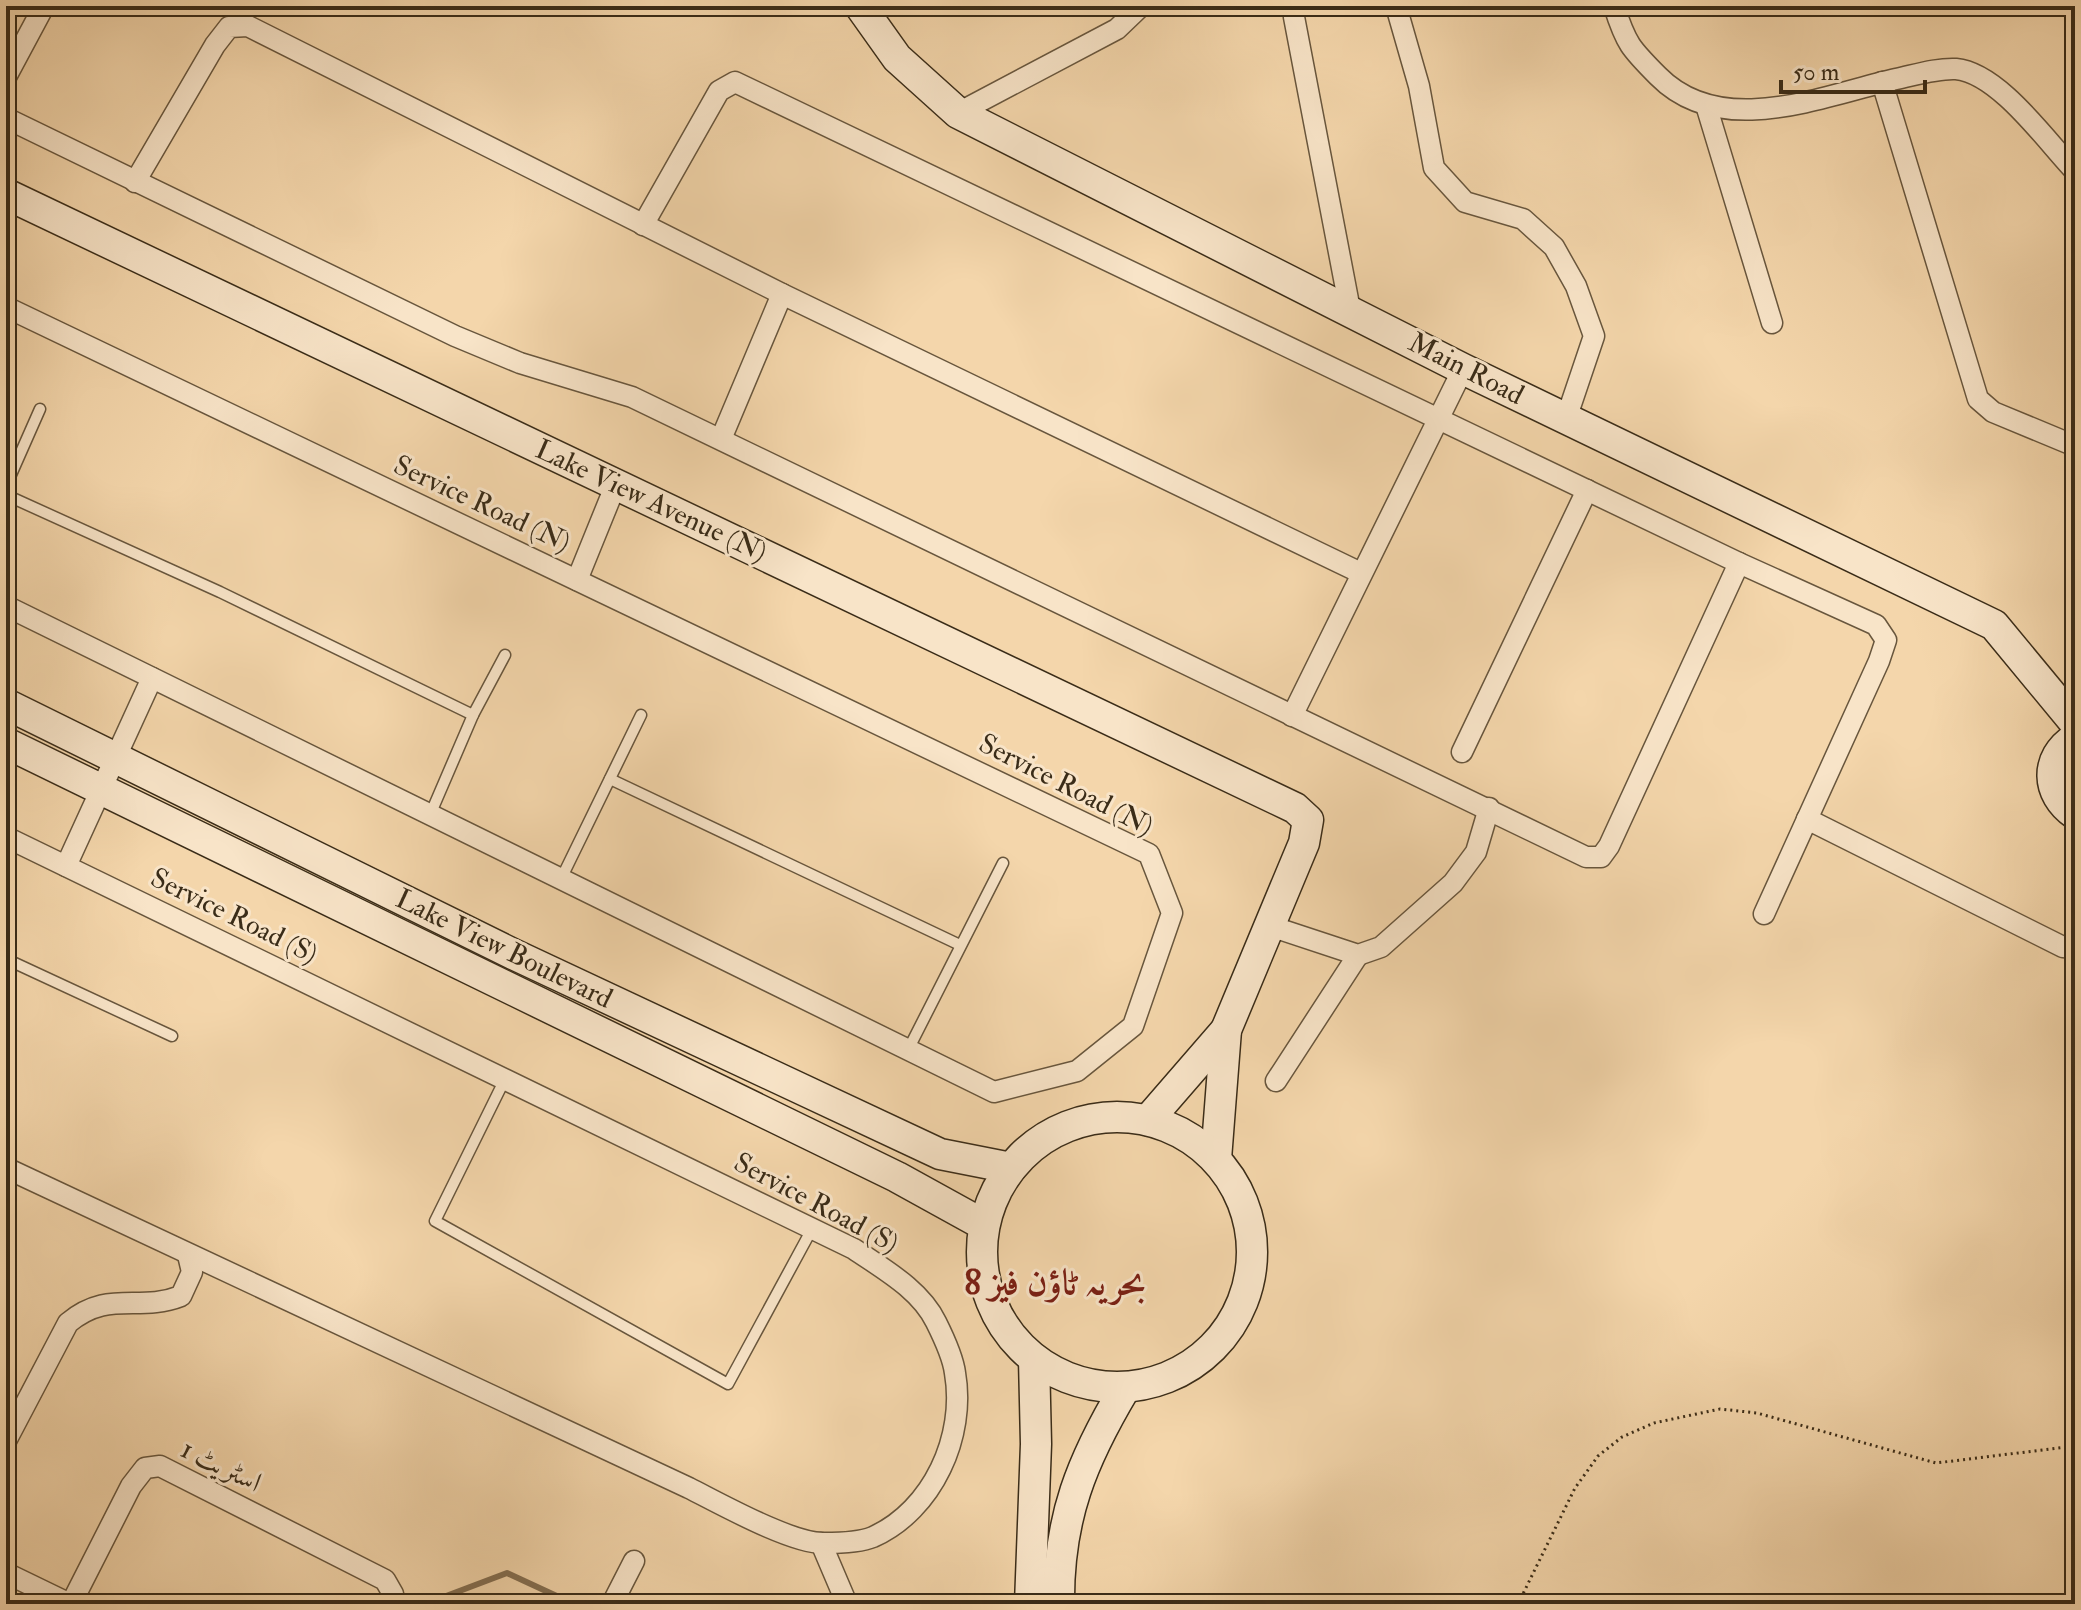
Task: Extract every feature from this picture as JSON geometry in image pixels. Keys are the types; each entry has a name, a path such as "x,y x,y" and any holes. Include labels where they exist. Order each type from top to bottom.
{"main road":[{"name":"Main Road","path":"860,6 897,58 958,113 1463,369 1994,625 2075,723"},
{"name":"Lake View Avenue (N)","path":"6,194 1295,808 1308,820 1304,843 1270,926"},
{"name":"Lake View Boulevard","path":"6,704 498,947 940,1154 1011,1168"},
{"path":"2075,738 2062,748 2052,771 2057,796 2075,814"},
{"name":"Lake View Boulevard","path":"6,743 897,1177 984,1225"},
{"path":"1148,1120 1226,1030 1270,926"},
{"path":"1216,1159 1226,1030"},
{"path":"1097,1118 1148,1120 1196,1142 1216,1159 1234,1184 1250,1227 1252,1273 1244,1303 1229,1330 1209,1353 1184,1371 1155,1383 1125,1388 1077,1382 1034,1359 1016,1342 990,1299 984,1275 984,1225 999,1186 1011,1168 1039,1142 1072,1124 1097,1118"},
{"path":"1030,1604 1036,1444 1034,1359"},
{"path":"1059,1604 1060,1544 1069,1508 1096,1437 1125,1388"}],"street":[{"path":"6,77 44,6"},
{"path":"958,113 1117,29 1141,6"},
{"path":"1396,6 1419,86 1434,168 1465,202 1523,219 1554,247 1576,286 1594,336 1566,419"},
{"path":"1614,6 1626,44 1669,88 1706,105 1753,111 1882,82 1958,69 1991,84 2075,171"},
{"path":"1294,17 1350,310"},
{"path":"135,182 215,45 229,27 248,26 782,294 1361,573"},
{"path":"643,225 719,91 735,82 1436,419 1876,625 1886,640 1764,914"},
{"path":"1882,82 1978,399 1993,412 2075,446"},
{"path":"1706,105 1772,323"},
{"path":"6,118 455,336 520,363 632,397 1586,857 1601,857 1739,563"},
{"path":"721,439 782,294"},
{"name":"Service Road (N)","path":"6,307 1149,854 1172,913 1133,1026 1077,1071 994,1092 6,606"},
{"path":"1292,716 1463,369"},
{"path":"577,580 616,484"},
{"path":"1462,752 1587,490"},
{"path":"66,866 152,678"},
{"path":"1270,926 1358,955 1381,947 1453,883 1476,852 1489,808"},
{"path":"1807,819 2063,947 2075,948"},
{"name":"Service Road (S)","path":"6,837 854,1249 905,1284 935,1319 955,1372 956,1423 944,1464 916,1505 872,1537 821,1543 750,1520 689,1488 6,1168"},
{"path":"1276,1081 1358,955"},
{"path":"6,1441 68,1323 82,1311 113,1301 145,1304 181,1296 192,1272 188,1255"},
{"name":"اسٹریٹ 1","path":"70,1604 131,1486 145,1468 160,1466 385,1580 393,1594 394,1604"},
{"path":"821,1543 847,1604"},
{"path":"612,1604 634,1561"},
{"path":"6,1573 70,1604"}],"lane":[{"path":"6,486 40,409"},
{"path":"6,495 220,592 473,715"},
{"path":"430,815 473,715 505,655"},
{"path":"561,879 641,715"},
{"path":"610,779 960,945"},
{"path":"908,1050 1003,863"},
{"path":"6,959 172,1036"},
{"path":"505,1079 435,1221 728,1384 812,1229"}],"path":[{"path":"1518,1604 1575,1488 1598,1456 1622,1437 1654,1423 1720,1409 1757,1413 1936,1463 2075,1446"}],"waterway":[{"path":"425,1604 507,1573 574,1604"}],"district":[{"name":"بحریہ ٹاؤن فیز 8","path":"1055,1282"}]}
